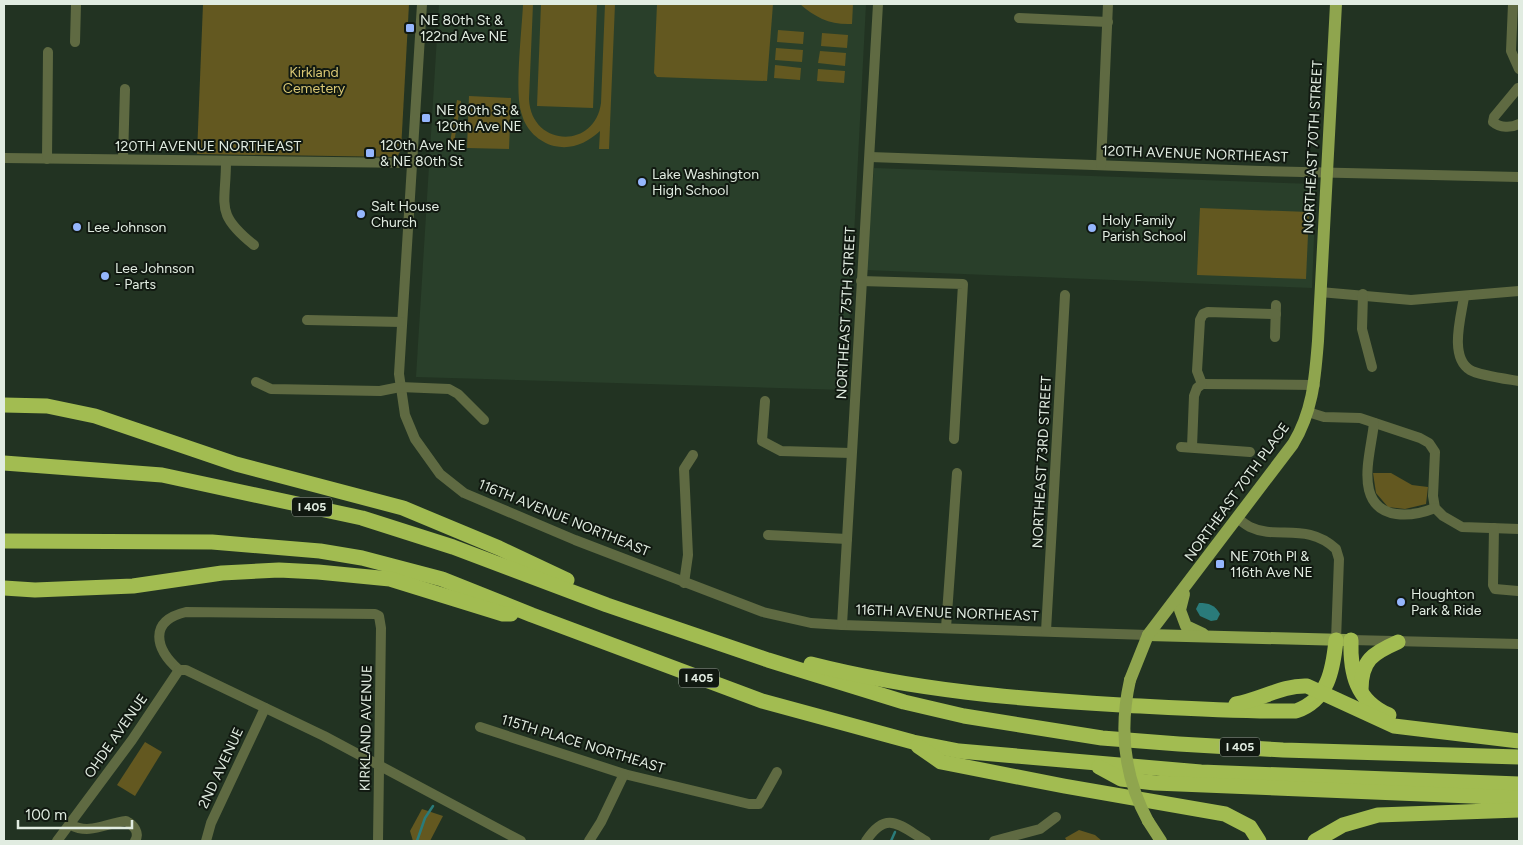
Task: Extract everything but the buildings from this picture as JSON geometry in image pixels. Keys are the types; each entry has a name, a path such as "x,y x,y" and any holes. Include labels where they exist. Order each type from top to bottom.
{"highway":[{"path":"4,405 46,406 95,416 236,464 402,508 560,576 594,593 607,605"},
{"name":"I 405","path":"4,462 162,475 362,518 453,547 607,605 768,660 904,702 1020,726 1102,738 1282,750 1519,757"},
{"name":"I 405","path":"4,541 212,542 320,551 362,558 442,579 532,615 762,701 913,742 975,753 1201,772 1519,784"},
{"path":"4,588 34,590 133,586 222,573 279,570 390,579 503,614 532,615"},
{"path":"1343,640 1352,672 1361,690 1373,706 1390,715 1448,724 1519,731"},
{"path":"768,660 788,658 920,687 1026,699 1198,709 1296,711 1310,704 1323,692 1343,640"},
{"path":"1361,690 1363,669 1368,660 1373,654 1398,642"},
{"path":"1198,709 1249,702 1295,686 1312,687 1394,726 1519,741"},
{"path":"913,742 941,762 1225,814 1250,827 1259,841"},
{"path":"1093,764 1121,779 1154,783 1519,798"},
{"path":"1315,841 1343,825 1378,815 1519,810"}],"main road":[{"name":"NORTHEAST 70TH STREET","path":"1320,292 1336,4"},
{"name":"NORTHEAST 70TH PLACE","path":"1161,841 1148,821 1131,781 1125,752 1124,722 1130,680 1148,635 1186,588 1293,444 1308,412 1315,385 1320,292"},
{"path":"1186,588 1180,610 1186,626 1210,636"},
{"name":"116TH AVENUE NORTHEAST","path":"1148,635 1343,640"}],"street":[{"path":"75,42 76,4"},
{"name":"116TH AVENUE NORTHEAST","path":"422,4 401,322 400,387 405,415 419,446 440,474 464,493 478,501 684,583 782,618 842,624 1148,635"},
{"name":"NORTHEAST 75TH STREET","path":"842,624 878,4"},
{"path":"1101,165 1108,4"},
{"path":"1513,4 1511,51 1519,69"},
{"path":"1019,18 1108,22"},
{"path":"47,159 48,52"},
{"path":"123,159 125,89"},
{"path":"1519,89 1494,116 1493,122 1498,126 1519,124"},
{"name":"120TH AVENUE NORTHEAST","path":"870,156 1101,165 1519,177"},
{"name":"120TH AVENUE NORTHEAST","path":"4,158 413,163"},
{"path":"226,160 224,205 227,218 234,229 254,244"},
{"path":"861,281 963,284 954,439"},
{"path":"1320,292 1363,294 1411,300 1519,291"},
{"path":"1363,294 1362,329 1372,367"},
{"name":"NORTHEAST 73RD STREET","path":"1046,631 1065,295"},
{"path":"1464,297 1458,352 1464,364 1471,371 1519,382"},
{"path":"1202,384 1197,371 1200,320 1203,314 1208,312 1276,310 1275,337"},
{"path":"307,320 401,322"},
{"path":"256,382 271,389 380,391 400,387 449,390 458,394 484,420"},
{"path":"1250,452 1187,447 1194,396 1197,388 1202,384 1315,385"},
{"path":"765,401 762,441 781,451 852,453"},
{"path":"1308,412 1324,417 1360,418 1420,438 1429,443 1436,452 1432,485 1435,508 1451,523 1462,527 1519,529"},
{"path":"1374,423 1368,481 1373,499 1381,509 1401,515 1417,514 1435,508"},
{"path":"684,583 688,555 684,470 693,456"},
{"path":"946,628 957,473"},
{"path":"1237,518 1250,527 1261,530 1305,533 1336,549 1340,559 1343,640"},
{"path":"1494,528 1492,586 1495,589 1518,591"},
{"path":"768,535 846,539"},
{"name":"KIRKLAND AVENUE","path":"179,670 167,660 161,651 160,632 164,622 173,615 186,612 375,614 379,616 381,628 378,841"},
{"name":"116TH AVENUE NORTHEAST","path":"1343,640 1398,642 1423,640 1519,644"},
{"path":"179,670 186,670 265,708 378,765 521,841"},
{"name":"OHDE AVENUE","path":"57,841 71,825 179,670"},
{"name":"2ND AVENUE","path":"206,841 211,823 265,708"},
{"name":"115TH PLACE NORTHEAST","path":"480,727 624,774 749,804 759,804 778,772"},
{"path":"589,841 601,822 624,774"},
{"path":"994,841 1040,829 1056,817"},
{"path":"71,825 80,830 126,821 135,829 137,834 135,841"},
{"path":"866,841 875,828 886,823 896,823 926,841"}],"shaded area":[{"name":"Lake Washington High School","path":"439,4 866,4 846,390 416,377"},
{"name":"Holy Family Parish School","path":"874,168 1314,184 1316,185 1312,288 866,270"}],"green space":[{"name":"Kirkland Cemetery","path":"203,4 409,4 401,150 397,157 197,154"},
{"path":"523,4 533,4 529,99 532,115 540,126 551,134 564,137 576,135 588,129 596,118 601,103 605,4 615,4 609,149 599,149 600,131 590,139 579,144 561,147 543,142 527,126 522,115 519,92"},
{"path":"541,4 597,4 593,108 537,106"},
{"path":"657,4 773,4 767,81 657,77 654,73"},
{"path":"800,4 853,4 852,24 824,20"},
{"path":"778,30 804,32 803,44 777,42"},
{"path":"822,33 848,35 847,48 821,46"},
{"path":"776,48 803,50 802,62 775,60"},
{"path":"820,51 846,53 845,66 818,63"},
{"path":"775,65 801,68 800,80 774,78"},
{"path":"818,69 845,71 844,83 817,81"},
{"path":"469,96 511,98 509,149 467,148"},
{"path":"457,100 461,101 454,143 450,143"},
{"path":"1200,208 1309,212 1306,279 1197,275"},
{"path":"1373,473 1391,473 1412,485 1428,487 1426,504 1405,509 1388,507 1376,493"},
{"path":"145,742 162,752 135,796 117,785"},
{"path":"422,809 443,816 430,841 413,841 410,831"},
{"path":"1079,830 1095,835 1102,841 1067,841 1065,838"}],"water":[{"path":"1199,603 1209,604 1216,608 1220,614 1217,620 1211,621 1200,616 1196,609"}],"waterway":[{"path":"417,841 425,818 433,806"},
{"path":"891,841 895,832"}],"place":[{"name":"NE 80th St & 122nd Ave NE","path":"410,28"},
{"name":"NE 80th St & 120th Ave NE","path":"426,118"},
{"name":"120th Ave NE & NE 80th St","path":"370,153"},
{"name":"Lake Washington High School","path":"642,182"},
{"name":"Salt House Church","path":"361,214"},
{"name":"Lee Johnson","path":"77,227"},
{"name":"Holy Family Parish School","path":"1092,228"},
{"name":"Lee Johnson - Parts","path":"105,276"},
{"name":"NE 70th Pl & 116th Ave NE","path":"1220,564"},
{"name":"Houghton Park & Ride","path":"1401,602"}]}
